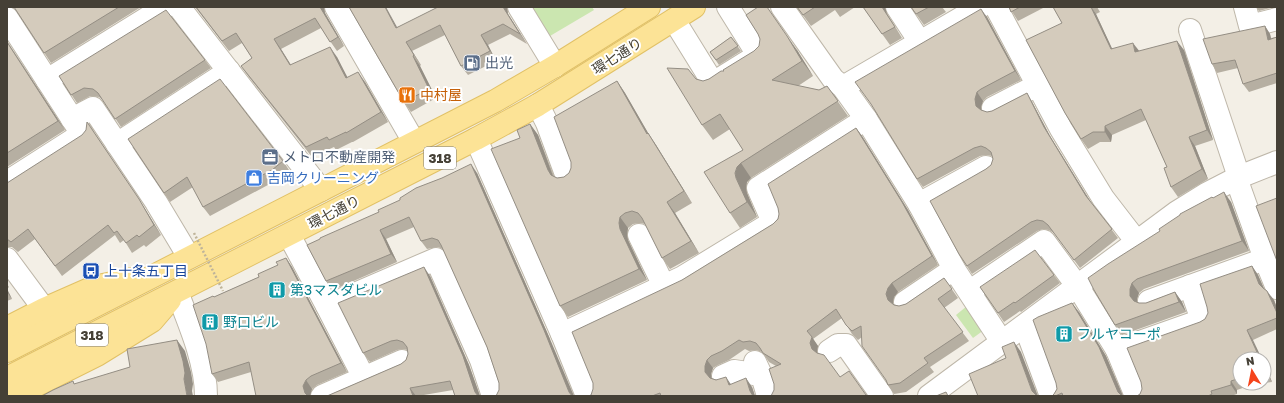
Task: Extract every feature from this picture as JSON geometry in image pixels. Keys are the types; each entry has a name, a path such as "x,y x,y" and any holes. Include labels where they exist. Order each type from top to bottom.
{"main road":[{"name":"環七通り","path":"7,351 495,101 555,66 649,7"},
{"name":"環七通り","path":"7,378 476,139 538,105 694,7"},
{"path":"7,328 44,309 94,287 160,272"},
{"path":"15,396 97,356 152,321 177,292"}],"street":[{"path":"47,80 165,7"},
{"path":"179,7 321,190"},
{"path":"336,7 414,142"},
{"path":"519,7 555,66"},
{"path":"674,20 713,83 758,55 728,7"},
{"path":"782,7 833,79 843,87 866,119 919,204 954,269 970,291 1002,342"},
{"path":"897,7 920,42"},
{"path":"843,87 980,7"},
{"path":"996,7 1061,130 1103,198 1136,242"},
{"path":"1245,7 1250,26 1277,20"},
{"path":"7,18 82,134 7,182"},
{"path":"1190,30 1265,259 1277,288"},
{"path":"116,144 229,71"},
{"path":"993,108 1038,85"},
{"path":"538,105 547,123 567,177"},
{"path":"72,119 93,108 156,202 189,257"},
{"path":"562,334 683,277 773,222 758,188 866,119"},
{"path":"476,139 562,334 587,396"},
{"path":"930,396 1177,212 1206,194 1238,178 1277,162"},
{"path":"919,204 986,167"},
{"path":"289,235 364,378"},
{"path":"639,235 664,286"},
{"path":"970,291 1044,241 1078,287 1117,350 1136,396"},
{"path":"7,259 44,309"},
{"path":"327,306 436,259 481,360 493,396"},
{"path":"1148,301 1265,259"},
{"path":"905,302 954,269"},
{"path":"1117,350 1202,320 1190,286"},
{"path":"177,292 194,336 206,384 206,396"},
{"path":"1025,326 1051,396"},
{"path":"829,350 838,345 846,345 882,396"},
{"path":"322,396 402,362"},
{"path":"723,376 734,371 758,368 768,396"}],"path":[{"path":"194,233 223,291"}],"green space":[{"path":"531,7 592,7 594,10 550,36"},
{"path":"967,306 984,330 973,338 956,315"}],"building":[{"path":"14,7 119,7 44,53"},
{"path":"196,7 320,7 338,37 330,42 315,18 274,39 290,65 330,47 346,78 358,72 381,112 346,133 329,140 327,137 306,147 241,66 252,58 236,33 222,41"},
{"path":"349,7 385,7 396,28 438,7 503,7 520,34 503,24 481,35 490,51 461,66 440,25 406,42 414,55 413,56 429,89 404,102"},
{"path":"758,7 767,7 802,61 772,80 819,90 827,86 838,101 737,167 735,173 736,178 747,202 730,213 704,172 743,150 720,114 702,125 667,68 688,69 696,79 703,81 721,71 724,71 723,70 754,51 759,46 760,39 746,15"},
{"path":"797,7 815,7 803,15"},
{"path":"863,7 882,7 895,27 882,34"},
{"path":"911,7 929,7 916,14"},
{"path":"1009,7 1020,7 1011,12"},
{"path":"1053,7 1091,7 1111,49 1133,43 1135,52 1177,41 1207,130 1189,137 1202,169 1171,187 1164,168 1167,167 1141,109 1105,126 1105,132 1093,132 1081,139 1065,113 1026,40 1062,23"},
{"path":"981,9 1015,71 977,92 975,99 976,106 987,112 992,111 1027,93 1044,127 1086,196 1112,229 1074,260 1048,225 1043,221 1037,220 1031,222 967,266 930,201 991,165 993,159 991,152 981,146 974,148 917,179 871,104 855,82"},
{"path":"166,10 205,60 115,119 98,93 93,89 84,88 71,95 59,76"},
{"path":"1265,26 1268,40 1277,37 1277,73 1243,84 1235,60 1212,64 1203,39"},
{"path":"731,37 738,46 716,60 710,52"},
{"path":"7,42 58,121 7,153"},
{"path":"220,79 283,161 272,170 203,207 187,177 164,193 128,139"},
{"path":"617,81 647,134 648,133 684,191 667,202 691,241 662,258 638,213 632,211 625,213 620,217 620,229 639,269 560,306 491,149 520,138 517,130 530,124 551,175 557,178 564,177 569,173 571,162 554,117"},
{"path":"87,122 139,199 154,225 139,237 137,235 126,243 117,231 114,233 108,225 55,266 28,229 11,242 7,239 7,183 82,135 86,130"},
{"path":"856,128 902,202 932,256 892,283 886,294 888,300 894,305 899,306 906,304 944,278 952,289 938,299 963,332 924,358 928,363 900,383 888,385 862,346 861,326 852,331 846,325 836,309 807,331 812,337 810,343 812,349 817,353 824,355 840,377 849,371 868,396 771,396 774,390 774,384 769,369 781,364 763,353 756,343 750,341 743,342 739,340 711,356 707,360 705,372 710,378 716,380 726,377 729,385 746,378 753,396 661,396 660,393 652,396 589,396 591,395 593,389 593,383 572,332 682,280 773,224 778,219 779,214 768,184"},
{"path":"471,164 572,396 496,396 499,390 499,383 487,347 441,245 438,240 432,238 421,241 409,217 380,230 391,254 326,281 307,245 379,212 378,210 400,200 400,198 416,188 442,178"},
{"path":"1224,192 1242,241 1137,279 1132,283 1130,289 1130,296 1134,301 1146,303 1175,292 1179,302 1115,325 1088,278 1160,231 1159,229 1180,214"},
{"path":"1277,198 1277,261 1256,206"},
{"path":"1035,250 1054,275 1015,303 1014,302 998,313 980,287"},
{"path":"286,258 341,363 311,376 306,380 303,386 305,393 308,396 256,396 249,362 212,374 206,344 193,305 259,277 258,274 278,265 276,262"},
{"path":"1252,266 1259,284 1267,291 1277,313 1277,318 1247,330 1256,351 1232,351 1231,385 1211,391 1212,394 1208,396 1137,396 1140,394 1142,389 1141,382 1127,348 1205,319 1208,313 1200,284"},
{"path":"424,267 463,356 475,392 478,396 455,396 450,381 410,388 413,396 327,396 401,364 406,360 408,354 407,347 403,342 397,340 391,341 363,353 338,303"},
{"path":"1072,303 1099,347 1118,392 1122,396 1063,396 1062,393 1052,396 1057,389 1056,383 1033,320"},
{"path":"177,340 183,361 187,396 42,396 73,381 74,384 130,367 127,349"},
{"path":"1014,342 1032,391 1037,396 978,396 969,374 1006,358 1002,347"},
{"path":"946,392 948,396 936,396"}],"place":[{"name":"出光","path":"472,63"},
{"name":"中村屋","path":"407,95"},
{"name":"メトロ不動産開発","path":"270,157"},
{"name":"吉岡クリーニング","path":"254,178"},
{"name":"上十条五丁目","path":"91,271"},
{"name":"第3マスダビル","path":"277,290"},
{"name":"野口ビル","path":"210,322"},
{"name":"フルヤコーポ","path":"1064,334"}]}
